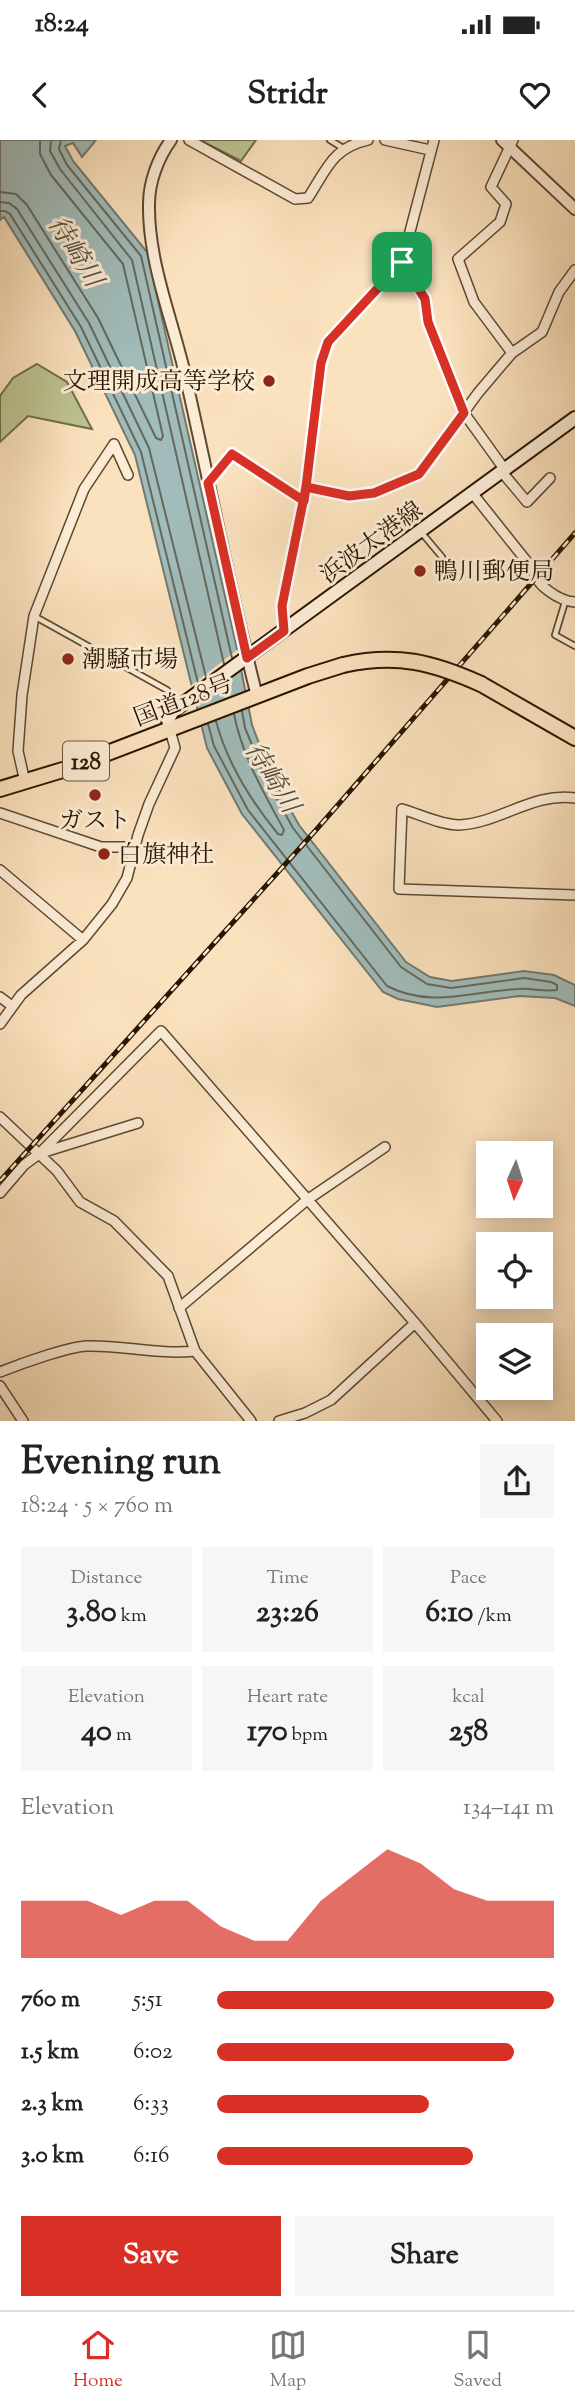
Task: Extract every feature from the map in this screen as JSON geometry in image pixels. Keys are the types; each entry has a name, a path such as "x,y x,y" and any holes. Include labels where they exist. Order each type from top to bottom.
{"highway":[{"name":"国道128号","path":"0,789 170,730 343,665 378,659 414,661 451,671 481,684 575,738"}],"main road":[{"name":"浜波太港線","path":"170,730 169,716 184,703 575,418"}],"street":[{"path":"171,140 157,165 151,186 149,203 152,242 184,369 243,661 253,697"},
{"path":"189,140 295,199 303,200 308,198 343,148 368,140"},
{"path":"385,140 430,150"},
{"path":"284,631 282,606 304,501 321,363 328,342 402,262 434,140"},
{"path":"513,353 474,302 458,259 500,222 506,204 491,187 508,142 575,209"},
{"path":"402,262 425,299 428,322 464,413 503,471 527,502 550,478"},
{"path":"306,487 349,496 374,493 419,474 513,353 542,332 559,292 575,270"},
{"path":"25,782 18,751 22,695 34,616 84,489 114,444 128,475"},
{"path":"208,483 232,454 304,501"},
{"path":"473,494 532,568 536,578 570,602"},
{"path":"0,1024 29,986 83,940 124,885 149,804 175,748 170,730"},
{"path":"575,798 564,796 539,800 473,824 456,825 402,809 399,889 575,895"},
{"path":"0,813 101,848 135,847"},
{"path":"0,870 83,940"},
{"path":"0,997 12,1006"},
{"path":"0,1192 161,1031 497,1421"},
{"path":"0,1117 57,1171 80,1202 114,1221 168,1276 195,1351 251,1421"},
{"path":"39,1154 138,1123"},
{"path":"179,1308 307,1200 385,1147"},
{"path":"279,1421 331,1400 415,1323"},
{"path":"0,1372 86,1346 175,1353 195,1351"},
{"path":"0,1386 23,1421"}],"lane":[{"path":"330,140 343,148"},
{"path":"421,532 442,557"},
{"path":"570,602 555,635 575,646"},
{"path":"34,616 167,690"}],"green space":[{"path":"200,140 256,140 241,161"},
{"path":"37,364 67,382 92,429 28,416 0,442 0,396 13,378"}],"water":[{"name":"待崎川","path":"0,140 96,140 82,157 73,143 65,146 73,161 147,252 252,725 272,777 299,825 406,962 430,977 452,981 524,971 554,975 575,985 575,1006 555,998 519,996 437,1007 398,999 383,992 242,814 207,748 135,455 75,331 4,217 0,220"}],"pier":[{"path":"241,647 244,669 193,707 189,687"},
{"path":"247,690 252,707 198,728 194,710"}],"railway":[{"path":"0,1181 316,830 575,533"}],"place":[{"name":"文理開成高等学校","path":"269,381"},
{"name":"鴨川郵便局","path":"420,571"},
{"name":"潮騒市場","path":"68,659"},
{"name":"ガスト","path":"95,795"},
{"name":"白旗神社","path":"104,854"}],"route":[{"path":"402,262 328,342 321,363 304,501 282,606 284,631 247,658 208,483 232,454 304,501 306,487 349,496 374,493 419,474 464,413 428,322 425,299 402,262"}]}
